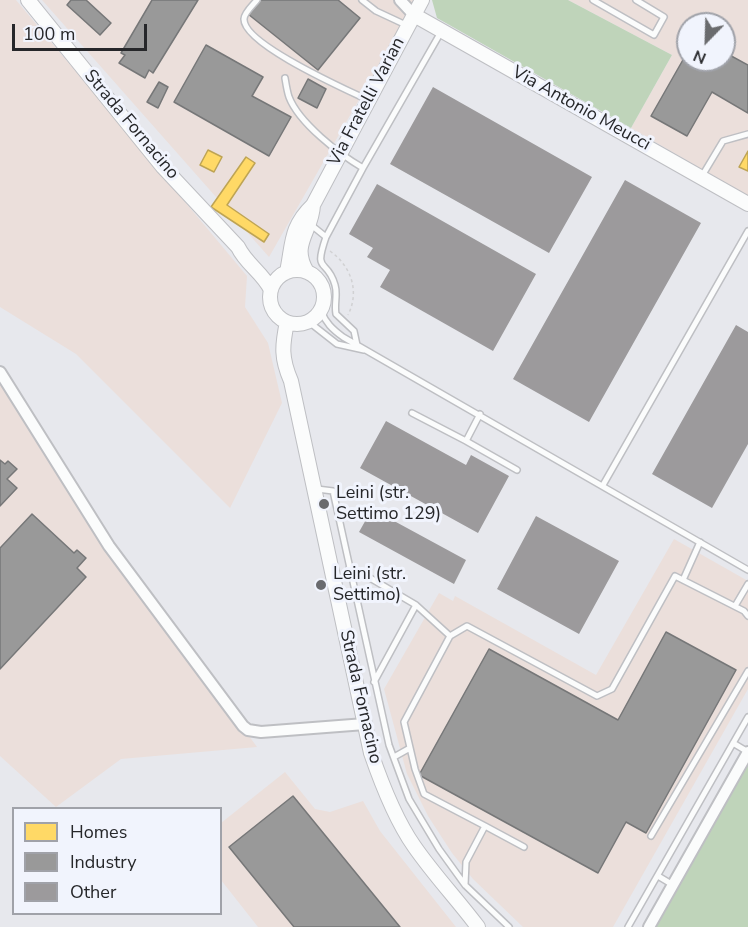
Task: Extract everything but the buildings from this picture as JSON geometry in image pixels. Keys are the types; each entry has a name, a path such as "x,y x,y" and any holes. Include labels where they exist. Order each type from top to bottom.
{"street":[{"name":"Strada Fornacino","path":"28,0 164,167 238,248 266,270 285,273"},
{"path":"400,0 411,20"},
{"name":"Via Fratelli Varian","path":"285,273 290,245 305,221 422,0"},
{"name":"Via Antonio Meucci","path":"411,20 441,31 748,204"},
{"name":"Via Fratelli Varian","path":"305,221 300,251 301,261 307,272"},
{"name":"Strada Fornacino","path":"238,248 243,258 267,281 271,290"},
{"path":"293,270 307,272 315,276 324,292 321,311 306,323 286,322 271,305 271,290 278,278 285,273 293,270"},
{"name":"Strada Fornacino","path":"286,322 283,354 291,381 371,753 380,779 412,844 448,892 475,922 486,927"},
{"name":"Strada Fornacino","path":"291,381 290,341 295,330 306,323"},
{"path":"0,372 109,546 243,726 248,730 261,732 364,724"},
{"path":"649,927 748,752"}],"lane":[{"path":"257,0 243,20 247,31 275,52 369,100"},
{"path":"362,0 376,11 411,20"},
{"path":"592,0 600,2 654,35 664,17 636,0"},
{"path":"357,345 354,331 336,314 336,286 321,263 320,254 326,237 363,168 441,31"},
{"path":"285,78 290,99 321,138 340,155 363,168"},
{"path":"701,177 723,141 748,134"},
{"path":"305,221 326,237"},
{"path":"603,485 748,231"},
{"path":"321,311 331,329 357,345 748,570"},
{"path":"306,323 337,344 368,351"},
{"path":"412,413 518,470"},
{"path":"466,441 480,414"},
{"path":"314,488 333,491 389,745 409,799 438,849 465,885 509,927"},
{"path":"683,580 700,542"},
{"path":"349,568 416,605 450,636"},
{"path":"524,847 424,794 404,722 450,636 467,626 597,696 612,689 675,576 735,606 748,616"},
{"path":"735,606 748,584"},
{"path":"374,682 416,605"},
{"path":"651,836 748,671"},
{"path":"628,927 748,717"},
{"path":"733,743 748,752"},
{"path":"394,756 410,748"},
{"path":"465,885 466,862 485,826"},
{"path":"657,876 673,885"}],"path":[{"path":"330,251 341,260 350,274 353,299 348,315"}],"shaded area":[{"path":"0,0 16,0 247,276 245,307 268,343 282,403 230,508 76,354 0,307"},
{"path":"42,0 416,0 269,257"},
{"path":"568,0 748,0 748,196 631,128 672,55"},
{"path":"0,372 98,528 257,747 121,759 56,807 0,756"},
{"path":"674,539 748,581 748,689 613,927 523,927 473,879 452,853 428,816 407,774 384,689 439,593 453,601 455,596 596,675"},
{"path":"285,772 315,809 330,812 363,801 380,831 456,927 258,927 222,881 222,822"}],"green space":[{"path":"432,0 568,0 672,55 631,128 437,18"},
{"path":"748,757 748,927 652,927"}],"place":[{"name":"Leini (str. Settimo 129)","path":"324,504"},
{"name":"Leini (str. Settimo)","path":"321,585"}]}
